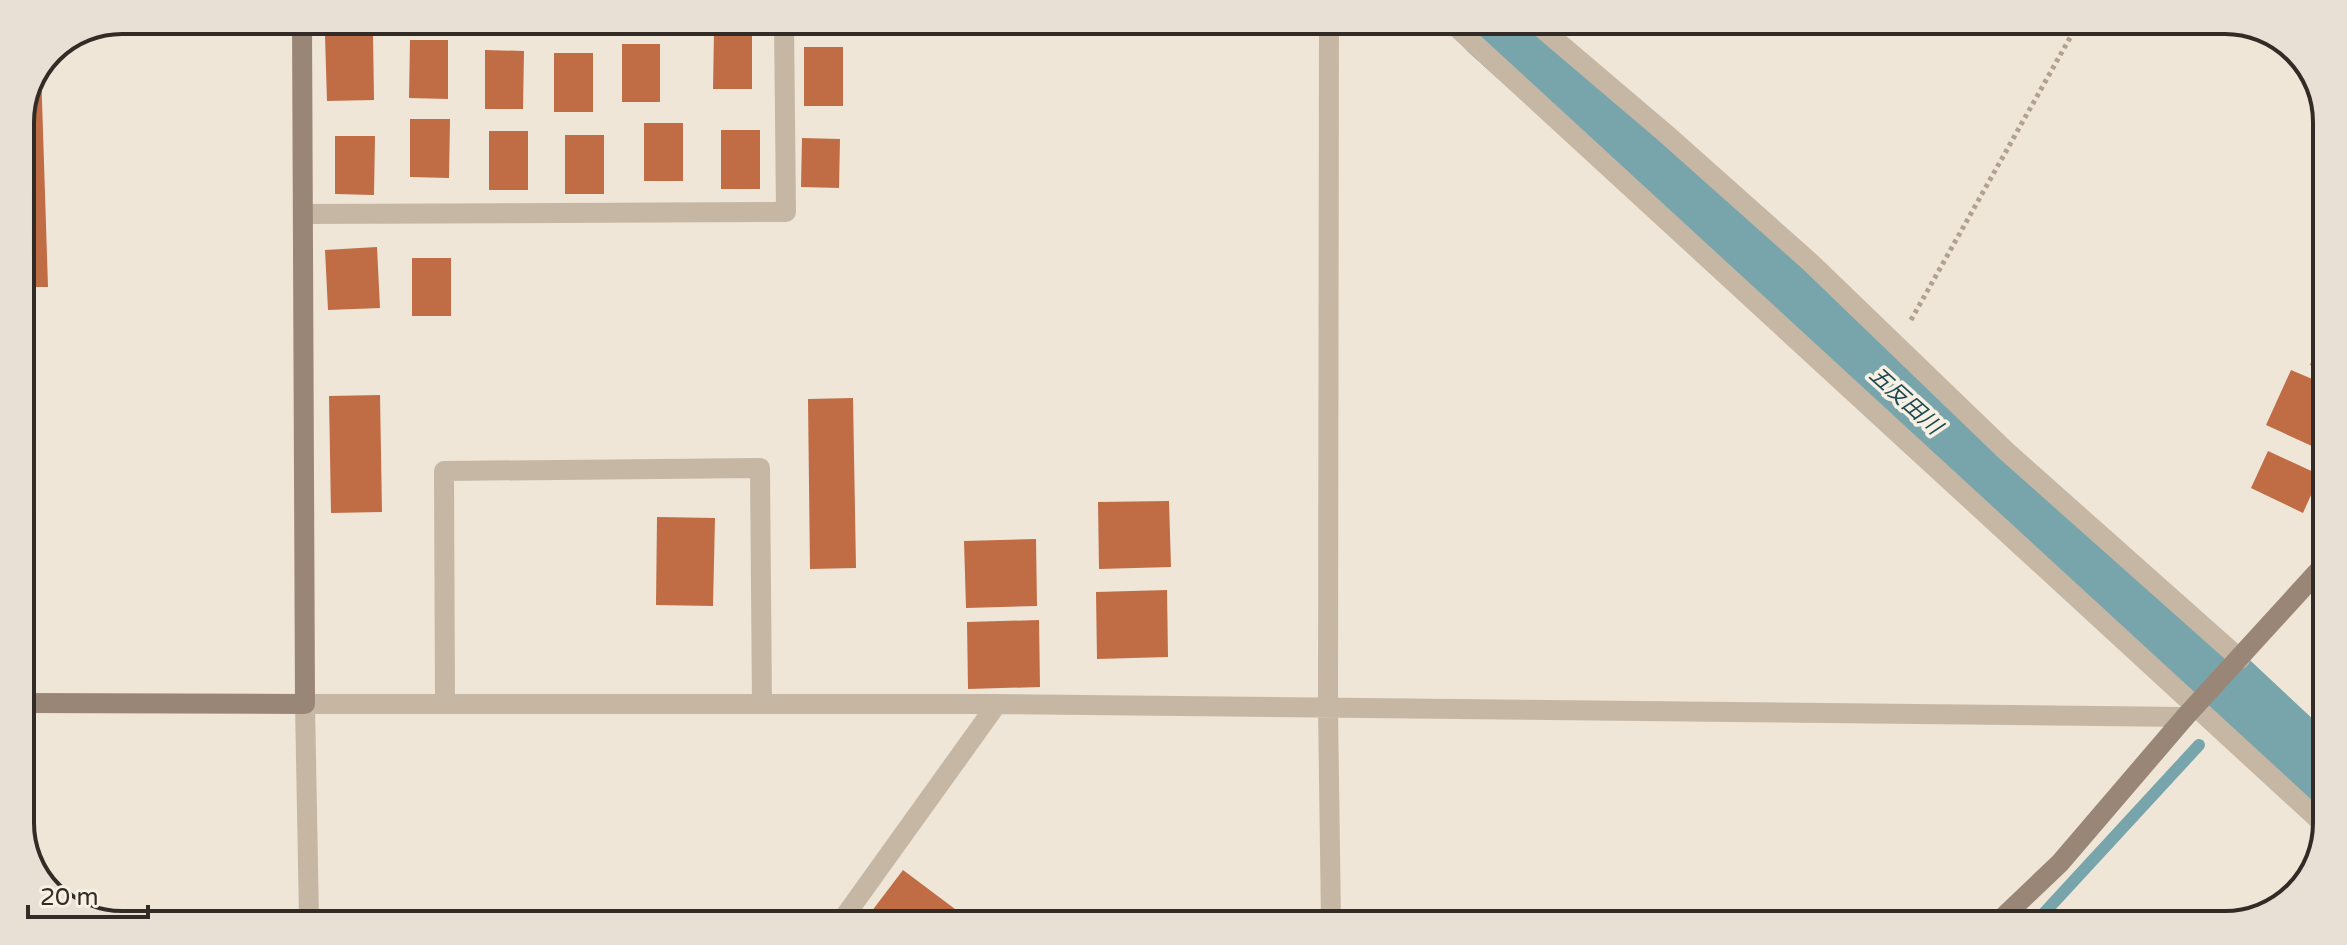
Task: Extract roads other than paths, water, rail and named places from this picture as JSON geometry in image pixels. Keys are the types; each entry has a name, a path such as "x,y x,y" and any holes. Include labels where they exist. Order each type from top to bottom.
{"street":[{"path":"302,34 309,911"},
{"path":"303,214 786,212 784,34"},
{"path":"1329,34 1328,707 1331,911"},
{"path":"1464,34 2193,709 2313,815"},
{"path":"1548,34 1732,193 1897,345 2006,451 2239,660"},
{"path":"445,704 444,471 760,468 762,704"},
{"path":"2011,911 2060,863 2193,709 2313,577"},
{"path":"34,703 2193,709"},
{"path":"848,911 997,704"}],"waterway":[{"name":"五反田川","path":"1502,34 2150,616 2313,768"},
{"path":"2231,709 2239,700"},
{"path":"2046,911 2199,745"}]}
